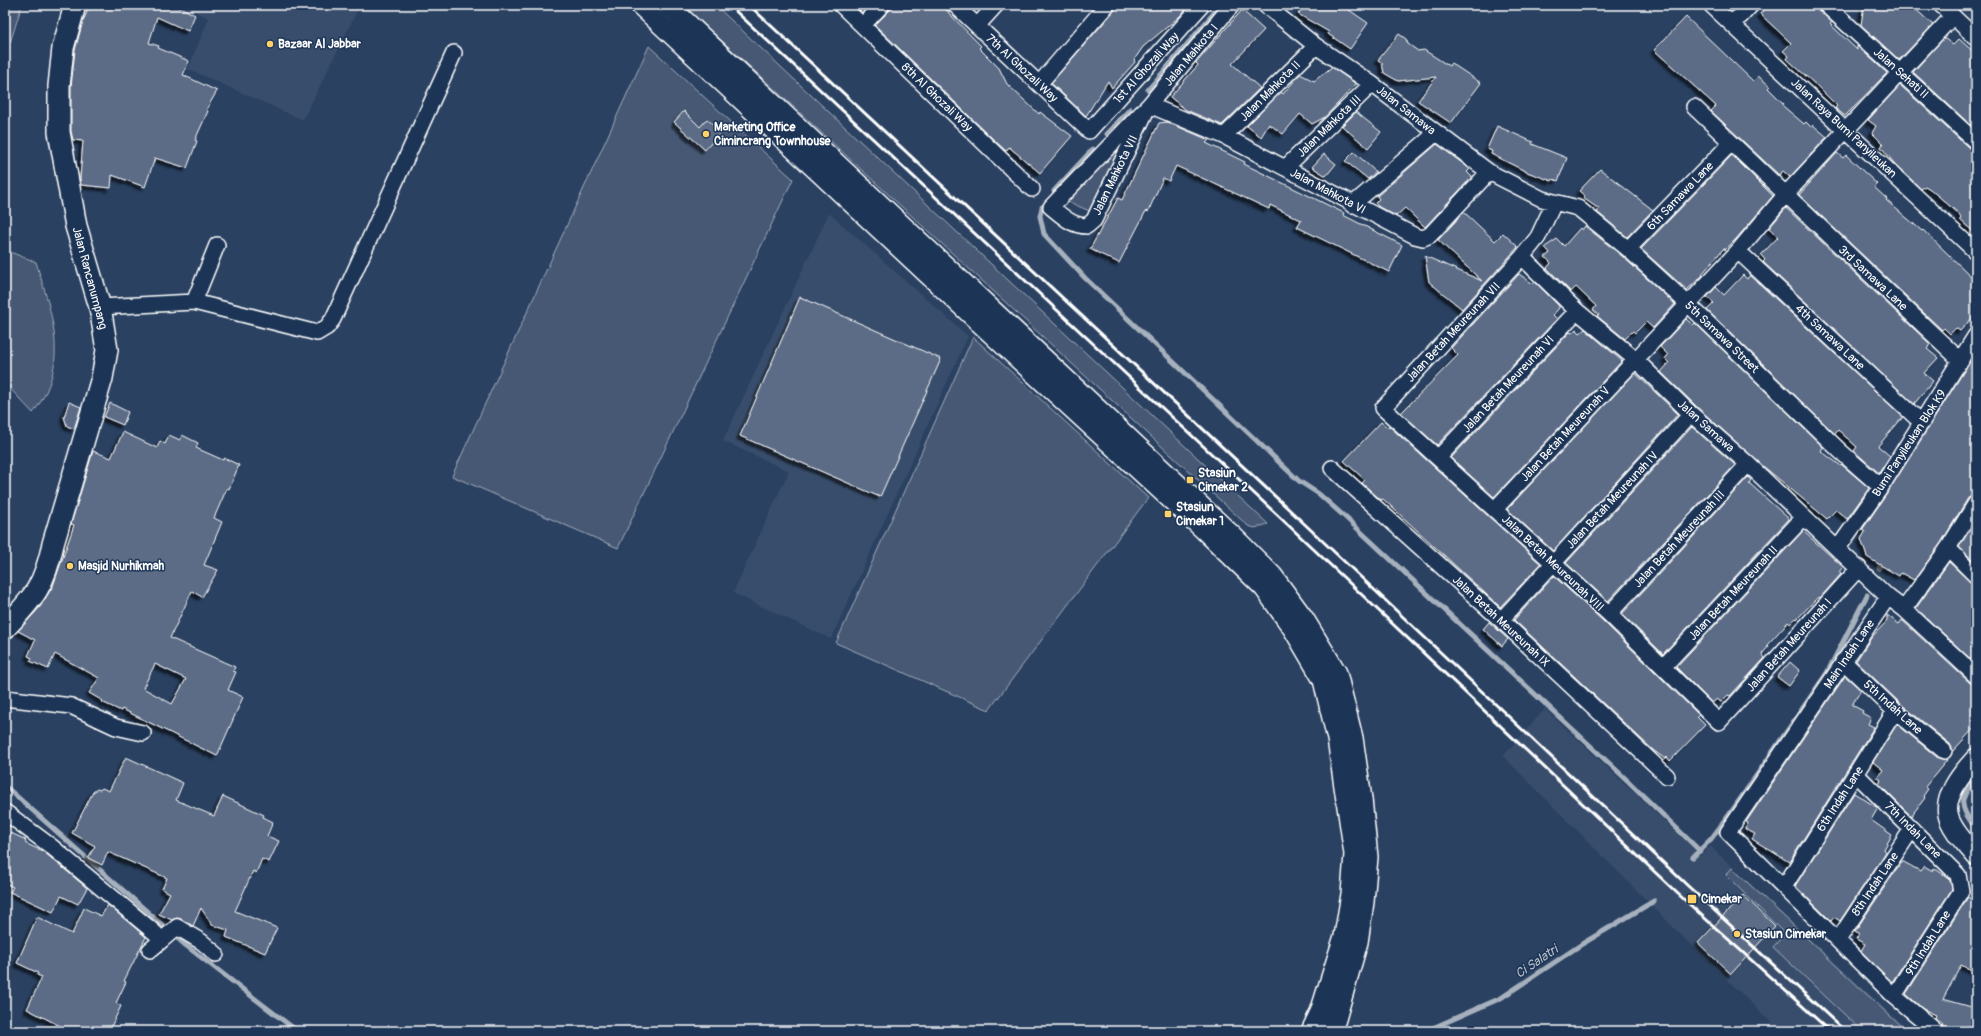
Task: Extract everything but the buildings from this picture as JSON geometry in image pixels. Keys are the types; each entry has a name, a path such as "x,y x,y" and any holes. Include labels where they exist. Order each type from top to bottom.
{"main road":[{"name":"Jalan Rancanumpang","path":"5,628 34,596 49,566 53,544 102,378 107,350 100,307 76,226 59,132 59,86 63,48 75,5"}],"street":[{"path":"640,5 1020,348 1235,538 1274,576 1303,617 1337,673 1353,738 1362,799 1368,857 1358,942 1336,1019 1331,1031"},
{"path":"668,5 1264,588 1293,629 1323,680 1337,739 1354,854 1351,894 1344,936 1320,1012 1311,1031"},
{"name":"8th Al Ghozali Way","path":"841,5 1032,190"},
{"path":"863,25 882,5"},
{"name":"7th Al Ghozali Way","path":"955,5 1089,131"},
{"path":"977,26 996,5"},
{"path":"1039,84 1107,5"},
{"name":"1st Al Ghozali Way","path":"1089,131 1202,5"},
{"name":"Jalan Mahkota I","path":"1149,105 1232,5"},
{"name":"Jalan Samawa","path":"1265,5 1316,46 1372,84 1489,172 1521,190 1554,203"},
{"name":"Jalan Raya Bumi Panyileukan","path":"1711,5 1731,22 1976,252"},
{"path":"1731,22 1741,16 1751,5"},
{"name":"Jalan Sehati II","path":"1826,5 1976,142"},
{"path":"1941,5 1976,38"},
{"name":"Jalan Betah Meureunah V","path":"1495,510 1738,251 1845,130 1953,16"},
{"name":"Jalan Mahkota II","path":"1224,136 1316,46"},
{"path":"100,307 194,302 316,332 327,327 333,319 454,53"},
{"name":"Jalan Mahkota III","path":"1285,168 1372,84"},
{"name":"Jalan Mahkota VI","path":"1149,105 1224,136 1352,205 1415,236 1423,238 1430,235 1489,172"},
{"name":"Jalan Mahkota VII","path":"1149,105 1094,220 1087,226 1080,226 1069,222 1051,207 1149,105"},
{"path":"1694,107 1786,196"},
{"path":"1352,205 1436,133"},
{"name":"6th Samawa Lane","path":"1628,249 1728,139"},
{"name":"3rd Samawa Lane","path":"1786,196 1962,361"},
{"name":"5th Samawa Street","path":"1554,203 1578,208 1628,249 1688,304 1840,451 1881,487"},
{"name":"Jalan Betah Meureunah VII","path":"1383,408 1522,257 1538,237 1554,203"},
{"path":"194,302 217,245"},
{"name":"4th Samawa Lane","path":"1738,251 1922,423"},
{"name":"Jalan Samawa","path":"1522,257 1577,311 1635,360 1691,414 1748,464 1803,518 1838,548 1888,597"},
{"name":"Jalan Betah Meureunah VI","path":"1438,458 1577,311"},
{"name":"Bumi Panyileukan Blok K9","path":"1838,548 1881,487 1962,361 1976,336"},
{"name":"Jalan Betah Meureunah VIII","path":"1383,408 1609,614 1719,722"},
{"name":"Jalan Betah Meureunah IV","path":"1500,620 1691,414"},
{"name":"Jalan Betah Meureunah III","path":"1609,614 1748,464"},
{"name":"Jalan Betah Meureunah IX","path":"1332,468 1500,620 1667,776"},
{"path":"1904,609 1948,548 1976,503"},
{"name":"Jalan Betah Meureunah II","path":"1663,667 1803,518"},
{"path":"1948,548 1976,576"},
{"name":"Jalan Betah Meureunah I","path":"1719,722 1863,572"},
{"path":"1888,597 1904,609 1976,676"},
{"name":"Main Indah Lane","path":"1784,887 1728,833 1843,661 1888,597"},
{"name":"5th Indah Lane","path":"1843,661 1895,711 1944,751"},
{"path":"5,698 71,706 116,727 143,733"},
{"name":"6th Indah Lane","path":"1784,887 1895,711"},
{"path":"1976,758 1960,777 1948,802 1949,819 1956,832 1976,856"},
{"name":"7th Indah Lane","path":"1856,774 1958,875 1961,891"},
{"path":"6,816 52,847 158,943 175,928 183,930 216,954"},
{"name":"8th Indah Lane","path":"1838,940 1912,829"},
{"path":"1784,887 1894,996 1936,1031"},
{"name":"9th Indah Lane","path":"1894,996 1961,891"}],"shaded area":[{"path":"5,5 22,5 10,43 5,37"},
{"name":"Bazaar Al Jabbar","path":"181,5 360,5 303,120 188,69 209,18"},
{"path":"683,5 715,5 1268,524 1255,528 1248,526"},
{"path":"649,46 793,179 618,548 452,476"},
{"path":"1134,123 1092,212 1059,198"},
{"path":"829,213 968,336 831,639 733,593 789,471 723,441"},
{"path":"5,250 36,262 52,320 55,339 55,358 52,376 45,395 33,413 5,383"},
{"path":"973,337 1148,498 989,710 836,643"},
{"path":"1545,709 1701,856 1710,846 1909,1031 1780,1031 1684,938 1503,756"},
{"path":"1732,868 1906,1031 1862,1031 1773,947 1785,934 1726,875"}],"waterway":[{"path":"1148,90 1221,5"},
{"path":"1107,134 1130,109"},
{"path":"1054,191 1093,149"},
{"path":"1042,207 1040,216 1044,234 1085,278 1299,481 1319,494 1345,517 1627,780 1700,851"},
{"path":"1879,568 1884,560"},
{"path":"1693,857 1711,839 1732,811 1827,673 1867,595"},
{"path":"1976,777 1966,792 1963,803 1966,814 1976,829"},
{"path":"5,786 184,944 297,1031"},
{"name":"Ci Salatri","path":"1426,1031 1501,998 1582,944 1654,901"}],"railway":[{"path":"729,5 1287,524 1677,893 1830,1031"},
{"path":"749,5 1294,514 1689,887 1845,1031"}],"place":[{"name":"Bazaar Al Jabbar","path":"270,44"},
{"name":"Marketing Office Cimincrang Townhouse","path":"706,134"},
{"name":"Stasiun Cimekar 2","path":"1190,480"},
{"name":"Stasiun Cimekar 1","path":"1168,514"},
{"name":"Masjid Nurhikmah","path":"70,566"},
{"name":"Cimekar","path":"1692,899"},
{"name":"Stasiun Cimekar","path":"1737,934"}]}
